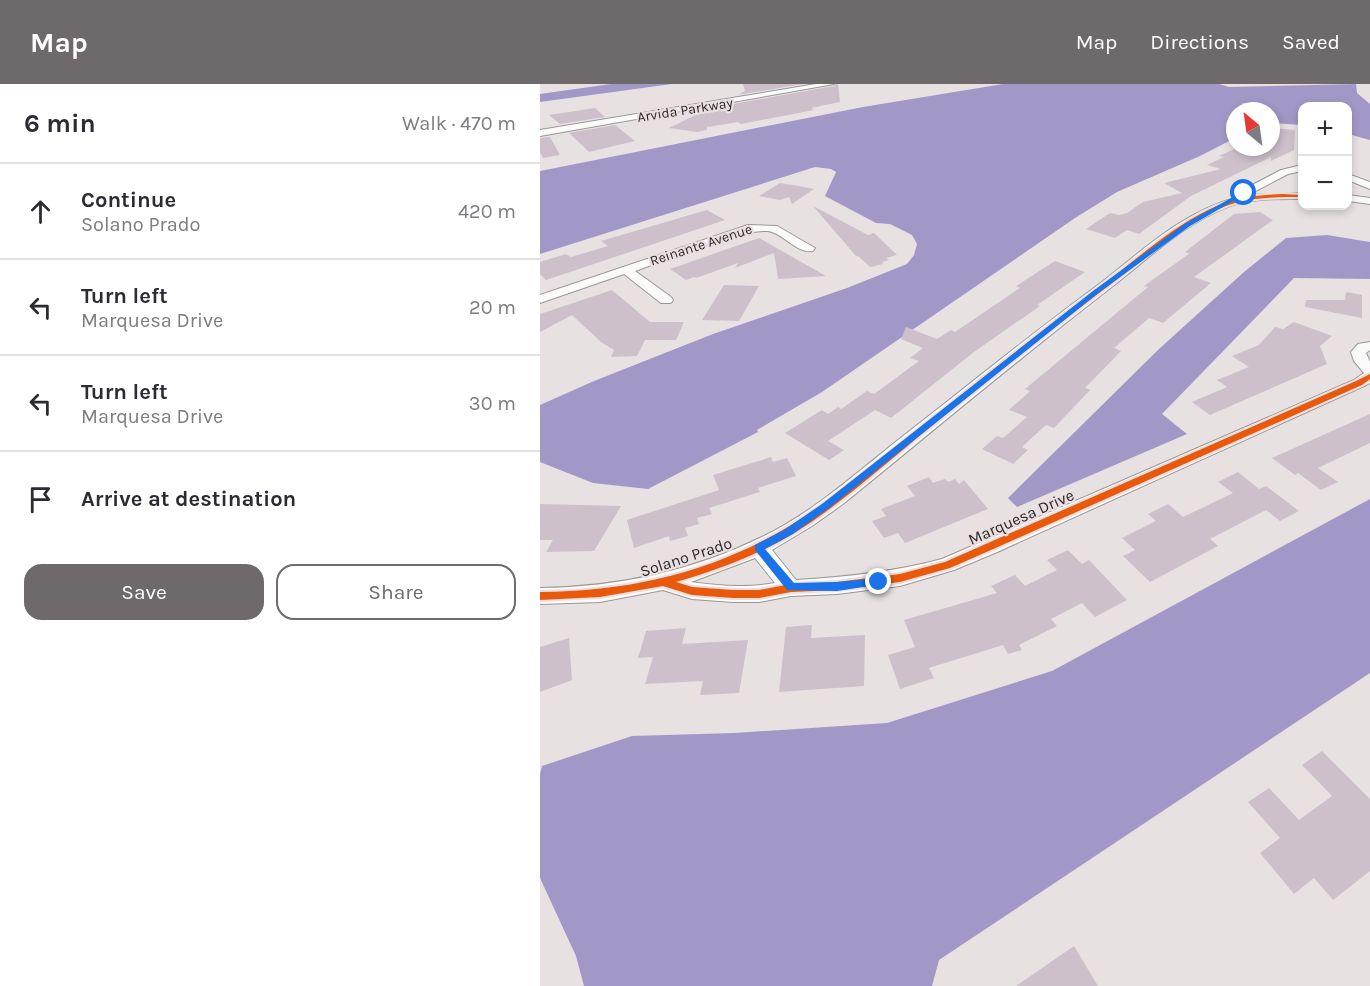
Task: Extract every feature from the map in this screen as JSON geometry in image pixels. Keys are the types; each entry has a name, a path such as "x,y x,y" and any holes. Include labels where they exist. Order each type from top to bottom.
{"street":[{"name":"Arvida Parkway","path":"540,133 830,84"},
{"name":"Solano Prado","path":"540,596 614,593 662,582 759,548 796,527 826,506 1095,292 1188,225 1260,184 1285,172 1298,169"},
{"path":"1352,179 1370,186"},
{"path":"1260,184 1284,196"},
{"name":"Solano Prado","path":"1229,203 1298,195"},
{"path":"1352,198 1369,200"},
{"name":"Reinante Avenue","path":"540,298 737,231 755,227 778,230 809,248"},
{"name":"Reinante Avenue","path":"625,269 666,300"},
{"path":"1370,346 1363,347 1358,352 1361,362 1370,371"},
{"name":"Marquesa Drive","path":"662,582 708,594 759,594 791,588 879,582 946,565 1344,390 1370,376"},
{"path":"759,548 791,588"}],"shaded area":[{"path":"611,84 672,84 540,102 540,94"},
{"path":"1003,84 1219,84 1229,87 1356,84 1357,93 1370,104 1370,140 1352,135 1352,102 1298,102 1298,125 1280,124 1280,102 1226,102 1226,143 1117,192 1075,218 822,392 757,430 758,432 648,489 593,483 540,462 540,405 713,334 847,288 907,264 914,255 917,244 912,235 890,224 876,223 825,196 836,172 815,167 540,254 540,171 863,107"},
{"path":"1327,235 1370,242 1370,279 1294,278 1162,414 1187,434 1017,507 1008,498 1159,349 1244,272 1286,238"},
{"path":"1370,499 1370,673 939,960 932,986 584,986 576,956 540,878 540,774 542,766 632,736 734,733 887,723 1052,671"}],"building":[{"path":"743,84 802,84 738,95 745,91"},
{"path":"838,84 840,102 811,108 814,110 741,124 738,122 707,127 707,130 697,132 669,128 710,108"},
{"path":"595,108 605,117 560,124 549,115"},
{"path":"615,125 635,141 589,152 569,133"},
{"path":"1280,129 1295,130 1294,150 1271,161 1271,157 1191,196 1139,234 1127,230 1115,238 1086,229 1110,213 1119,215 1127,213 1143,202 1182,193 1164,183 1221,169 1207,165 1224,157 1219,156 1226,153 1226,156 1280,156"},
{"path":"550,137 560,155 543,158 540,152 540,138"},
{"path":"780,183 814,189 792,204 789,197 780,200 759,196"},
{"path":"813,206 868,235 874,233 897,255 886,258 889,260 882,262 883,264 870,267 856,256"},
{"path":"707,210 725,220 546,280 540,274 540,262 566,254 571,257 608,246 601,241"},
{"path":"1260,212 1273,220 1194,277 1211,283 1163,323 1149,318 1114,348 1121,351 1085,388 1090,390 1054,428 1046,425 1022,447 1028,450 1013,464 982,449 997,436 1003,438 1027,417 1009,410 1030,391 1025,389 1148,287 1144,286 1190,253 1185,252 1234,214"},
{"path":"759,238 826,276 778,279 774,253 735,268 738,263 686,280 670,269"},
{"path":"1055,261 1085,272 974,352 891,418 875,410 828,441 844,450 829,460 785,433 822,410 828,414 838,407 841,409 867,391 874,394 919,361 910,358 923,348 901,339 906,327 937,339 951,330 955,332 1020,288 1016,286"},
{"path":"724,285 759,286 739,321 702,320"},
{"path":"612,290 650,322 684,322 676,340 645,340 637,356 611,357 614,350 601,342 572,315 540,332 540,314"},
{"path":"1346,292 1362,295 1362,318 1305,307 1306,300 1345,300"},
{"path":"1294,322 1332,336 1320,346 1327,364 1210,415 1192,402 1227,387 1217,380 1249,367 1232,356 1259,345 1275,327 1283,329"},
{"path":"1370,414 1370,443 1318,468 1338,482 1321,490 1272,458"},
{"path":"771,457 773,462 787,458 796,476 758,488 760,492 709,508 712,514 697,518 699,524 685,528 688,536 670,541 669,536 634,548 627,520 719,490 713,475"},
{"path":"1238,472 1259,489 1266,486 1299,511 1280,521 1266,510 1210,539 1218,546 1150,582 1123,556 1135,550 1122,538 1156,521 1148,514 1168,504 1183,517 1233,493 1218,482"},
{"path":"929,477 933,483 955,479 959,484 964,480 988,509 905,543 898,533 884,538 872,521 886,516 881,509 915,496 907,486"},
{"path":"540,504 621,506 594,551 546,552 553,540 540,540"},
{"path":"1068,550 1082,564 1089,560 1127,600 1095,617 1082,603 1051,619 1057,626 1019,645 1022,650 1008,654 1003,645 929,668 934,678 900,689 888,655 915,647 904,620 997,593 991,586 1015,575 1025,586 1057,570 1047,560"},
{"path":"812,625 811,638 865,635 864,686 779,692 786,627"},
{"path":"686,628 682,644 748,640 739,693 700,695 703,681 645,684 653,657 638,658 646,631"},
{"path":"569,638 572,680 540,692 540,647"},
{"path":"1322,751 1370,799 1370,871 1333,900 1314,878 1294,894 1260,853 1280,838 1248,802 1269,788 1299,820 1332,796 1302,765"},
{"path":"1074,946 1098,986 1016,986"}],"cycle path":[{"path":"540,596 600,593 659,583 717,565 772,541 805,522 836,499 1029,344 1196,218 1226,204 1244,199 1298,196"},
{"path":"662,582 692,591 759,594 791,588 837,586 900,578 947,565 1359,383 1370,376"}],"route":[{"path":"879,582 818,588 791,588 759,548 804,522 826,506 1095,292 1209,211 1229,203 1244,193"}]}
